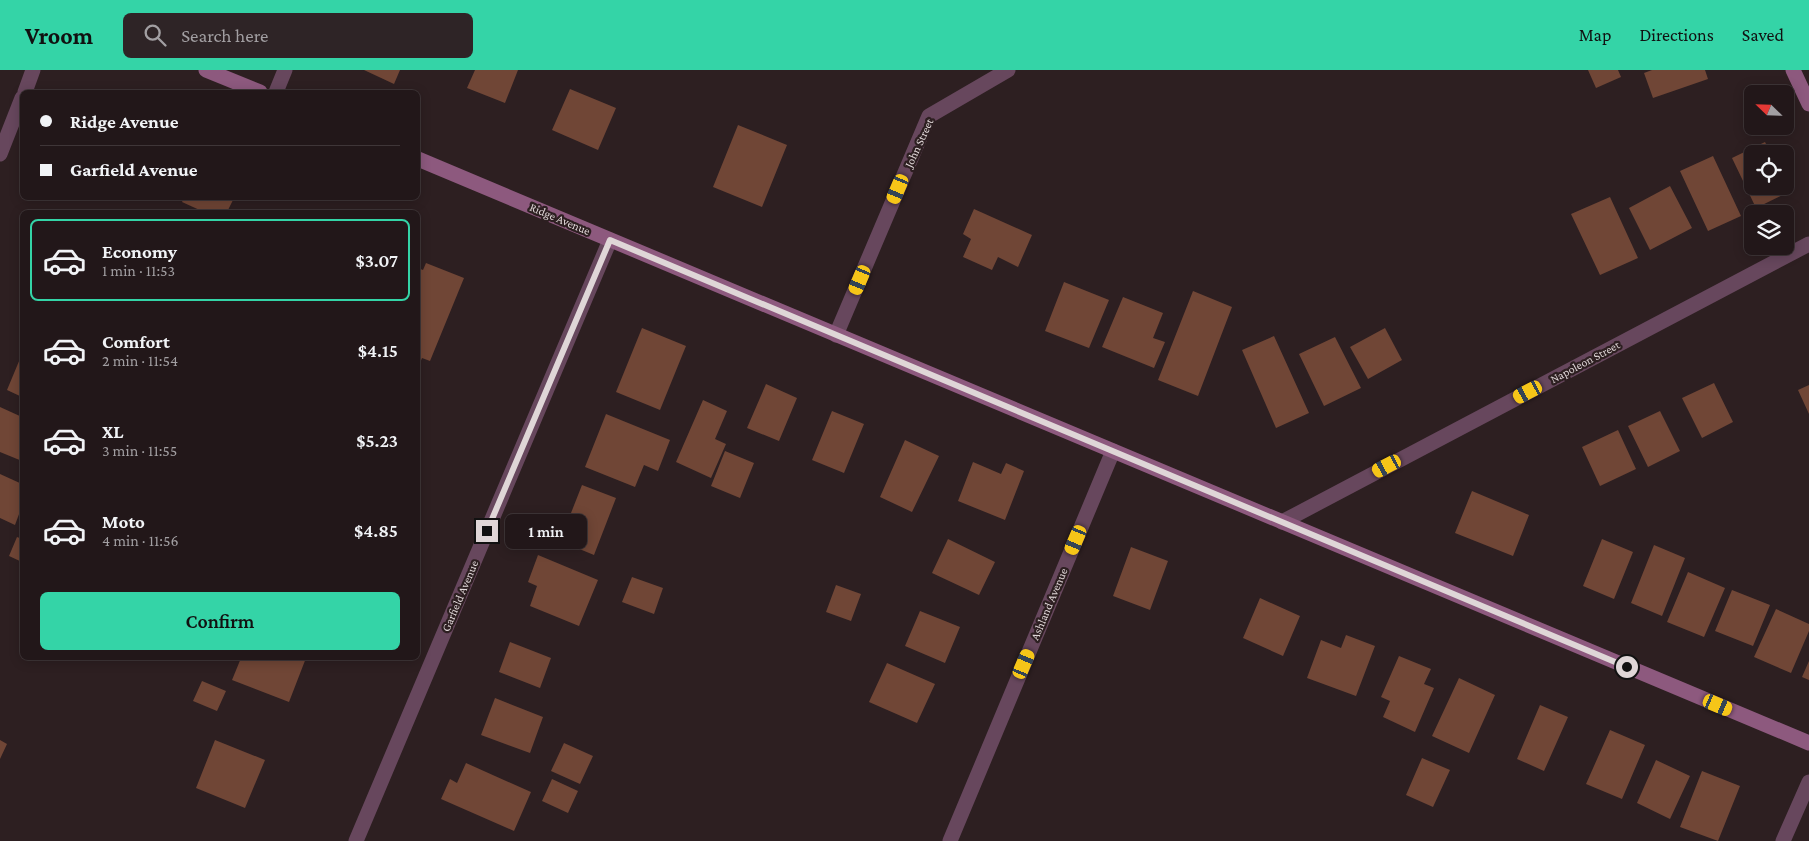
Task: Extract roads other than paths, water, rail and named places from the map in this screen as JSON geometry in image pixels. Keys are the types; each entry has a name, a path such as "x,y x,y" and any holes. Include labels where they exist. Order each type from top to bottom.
{"street":[{"path":"25,90 34,70"},
{"path":"206,70 255,90"},
{"path":"277,90 285,70"},
{"name":"John Street","path":"836,335 929,116 1008,70"},
{"path":"1793,70 1809,104"},
{"path":"0,154 20,103"},
{"name":"Ridge Avenue","path":"420,160 1809,743"},
{"name":"Garfield Avenue","path":"356,841 610,240"},
{"name":"Napoleon Street","path":"1282,522 1809,244"},
{"name":"Ashland Avenue","path":"950,841 1113,451"},
{"path":"1783,841 1809,782"}]}
